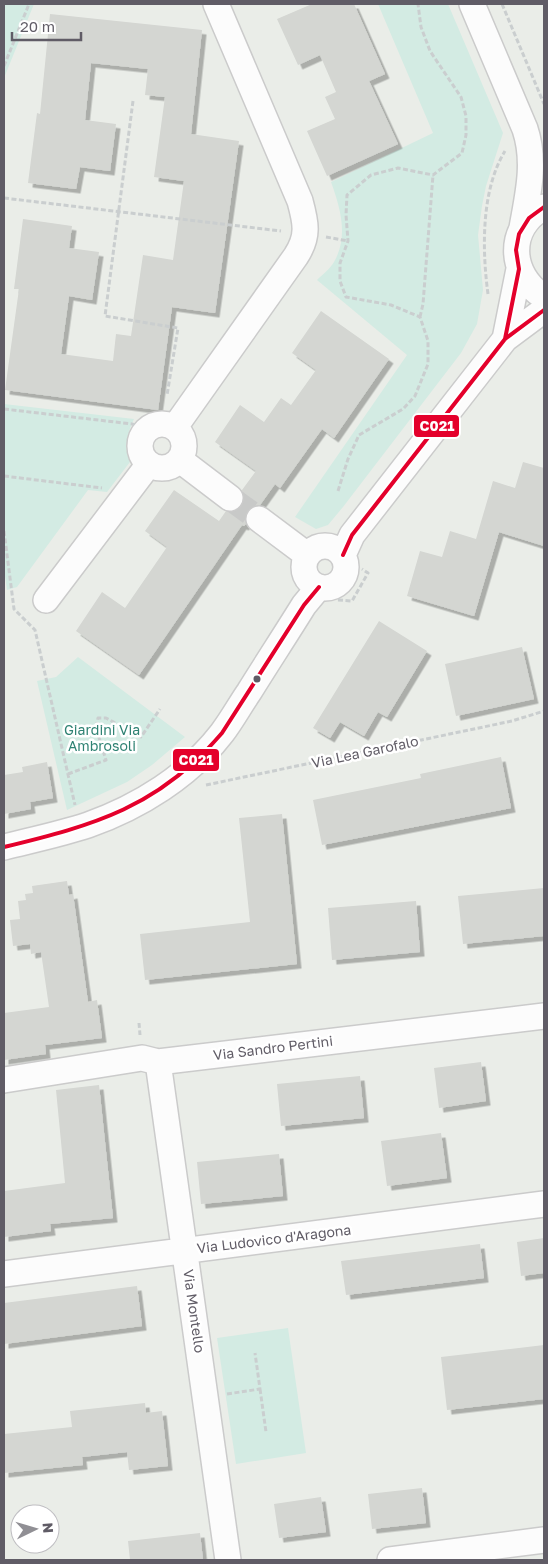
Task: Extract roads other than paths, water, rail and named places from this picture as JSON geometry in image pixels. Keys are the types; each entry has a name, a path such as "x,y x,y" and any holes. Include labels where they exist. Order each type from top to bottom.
{"street":[{"path":"162,426 183,439 184,453 175,464 162,468 149,464 141,453 140,446 143,433 162,426 296,256 302,246 306,233 300,201 216,4"},
{"path":"472,4 525,129 530,146 531,158 522,228"},
{"path":"490,4 544,133"},
{"path":"544,207 532,215 522,228 516,250 520,270 530,286 544,297"},
{"path":"505,339 520,270"},
{"path":"4,847 98,821 162,789 202,755 223,732 309,581 318,547 342,545 505,339 544,310"},
{"path":"180,460 230,498"},
{"path":"46,600 149,464"},
{"path":"259,519 309,581 332,587 342,580 346,568 342,545"},
{"name":"Via Sandro Pertini","path":"4,1080 142,1058 158,1062 544,1016"},
{"name":"Via Montello","path":"158,1062 228,1560"},
{"name":"Via Ludovico d'Aragona","path":"4,1274 544,1204"},
{"path":"390,1560 544,1540"}],"tunnel":[{"path":"230,498 259,519"}],"park label":[{"name":"Giardini Via Ambrosoli","path":"102,738"}]}
